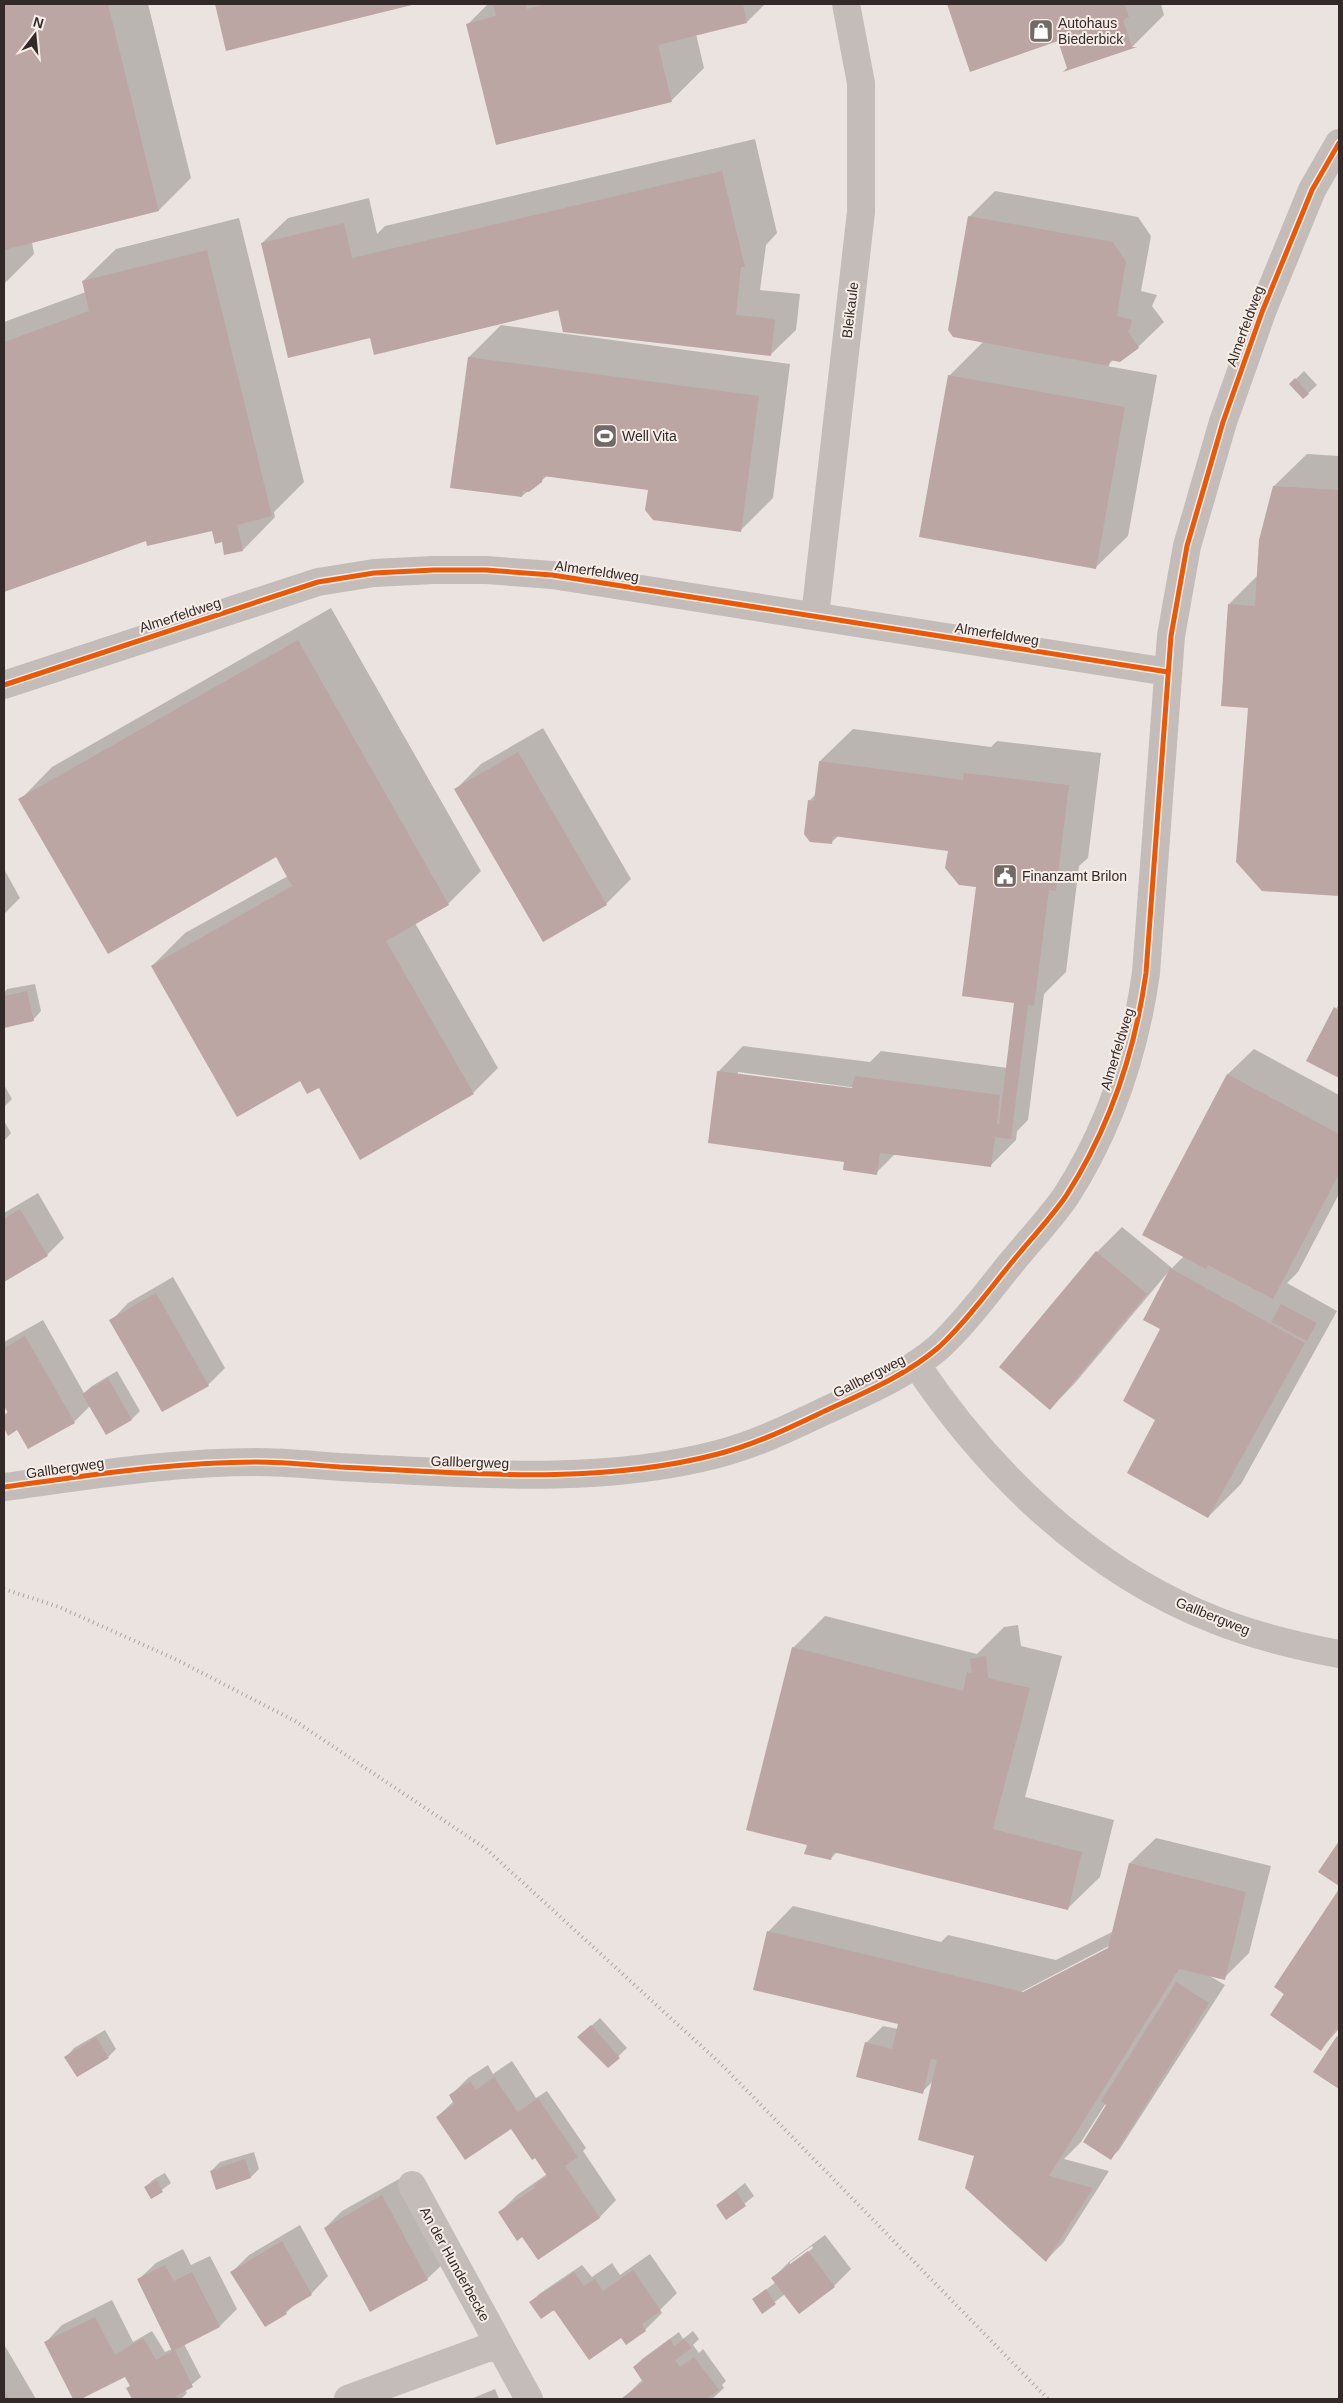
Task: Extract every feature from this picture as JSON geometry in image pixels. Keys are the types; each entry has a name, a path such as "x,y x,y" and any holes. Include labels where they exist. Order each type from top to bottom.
{"street":[{"name":"Bleikaule","path":"814,616 861,212 861,83 846,4"},
{"name":"Almerfeldweg","path":"916,1364 940,1346 970,1314 1064,1198 1093,1148 1120,1084 1141,1013 1146,973 1171,636 1187,546 1220,431 1291,236 1312,190 1339,143"},
{"name":"Almerfeldweg","path":"4,685 318,582 374,574 469,570 552,575 1168,672"},
{"name":"Gallbergweg","path":"4,1487 156,1467 256,1462 533,1475 595,1473 656,1466 719,1454 773,1436 857,1397 916,1364 944,1406 978,1445 1032,1500 1090,1551 1140,1584 1214,1620 1296,1646 1339,1654"},
{"name":"An der Hunderbecke","path":"412,2185 529,2399"},
{"path":"348,2399 498,2344"}],"building":[{"path":"4,4 108,4 159,211 4,250"},
{"path":"215,4 416,4 226,51"},
{"path":"493,4 526,4 527,9 547,4 743,4 747,23 658,45 672,102 496,145 466,24 496,16"},
{"name":"Autohaus Biederbick","path":"947,4 1124,4 1129,17 1123,20 1132,47 1137,47 1063,72 1067,68 1058,41 970,72"},
{"path":"722,171 745,267 741,267 736,315 775,319 771,356 563,332 558,310 374,355 370,338 288,358 261,243 344,223 352,258"},
{"path":"968,216 1113,242 1126,262 1117,316 1132,320 1128,331 1139,348 1120,362 1110,360 1109,366 953,337 948,330"},
{"path":"207,250 272,516 237,525 243,551 224,555 222,542 215,544 212,531 147,546 146,541 4,592 4,342 89,311 82,281"},
{"name":"Well Vita","path":"468,357 759,396 741,532 653,520 645,510 648,490 543,476 542,482 529,492 523,491 522,497 450,488"},
{"path":"948,375 1125,407 1096,569 919,537"},
{"path":"1295,378 1309,394 1303,399 1289,384"},
{"path":"1273,486 1339,490 1339,896 1262,891 1236,862 1248,708 1221,706 1228,604 1255,606 1259,540"},
{"path":"298,640 449,905 386,941 474,1094 360,1160 319,1088 307,1094 300,1081 237,1117 151,966 292,886 276,857 108,954 18,799"},
{"path":"518,752 607,905 543,942 454,789"},
{"path":"819,761 963,780 964,773 1069,785 1056,891 1049,890 1034,1006 1028,1005 1011,1139 995,1137 991,1167 880,1153 877,1175 843,1170 844,1162 708,1143 717,1071 852,1088 855,1076 1000,1095 997,1124 999,1124 1014,1003 962,996 976,887 959,885 945,868 948,851 833,836 832,844 810,842 804,834 808,800 814,801"},
{"path":"27,991 34,1021 4,1028 4,996"},
{"path":"1334,1007 1339,1010 1339,1078 1306,1061"},
{"path":"1227,1074 1339,1134 1339,1174 1273,1299 1208,1265 1206,1269 1142,1235"},
{"path":"20,1209 48,1256 4,1282 4,1219"},
{"path":"1096,1251 1147,1294 1050,1410 999,1367"},
{"path":"1170,1268 1305,1343 1208,1518 1127,1473 1155,1420 1123,1401 1160,1329 1143,1320"},
{"path":"156,1293 209,1386 162,1412 109,1320"},
{"path":"1281,1304 1317,1323 1307,1341 1271,1322"},
{"path":"25,1336 75,1423 28,1449 17,1430 8,1436 4,1428 4,1416 8,1413 4,1406 4,1348"},
{"path":"108,1378 132,1420 106,1435 82,1394"},
{"path":"792,1647 963,1691 967,1672 972,1673 970,1659 986,1656 988,1678 1030,1688 993,1829 1082,1852 1068,1910 833,1852 831,1860 804,1854 807,1845 746,1830"},
{"path":"1339,1841 1339,1886 1318,1872"},
{"path":"1129,1863 1246,1892 1225,1980 1179,1969 1049,2176 1093,2188 1046,2262 965,2188 974,2156 918,2140 937,2060 931,2059 923,2094 856,2077 865,2042 892,2049 898,2024 753,1990 767,1931 1023,1992 1108,1948"},
{"path":"1339,1889 1339,2031 1336,2029 1321,2051 1270,2015 1284,1994 1274,1987"},
{"path":"1176,1982 1209,2003 1111,2160 1083,2142 1106,2105 1101,2101"},
{"path":"591,2025 620,2058 608,2068 577,2037"},
{"path":"1337,2036 1339,2038 1339,2089 1313,2072"},
{"path":"96,2037 109,2058 77,2077 64,2057"},
{"path":"494,2077 518,2112 538,2098 578,2157 565,2166 600,2218 538,2260 522,2237 517,2241 498,2212 535,2188 533,2186 547,2176 535,2158 532,2160 511,2129 465,2160 436,2117 454,2104 449,2095 470,2081 476,2090"},
{"path":"245,2159 251,2178 216,2190 210,2171"},
{"path":"157,2180 163,2192 151,2199 144,2187"},
{"path":"736,2191 746,2206 726,2220 716,2205"},
{"path":"382,2195 428,2280 370,2312 324,2228"},
{"path":"282,2241 312,2295 285,2311 287,2314 265,2327 230,2272"},
{"path":"808,2251 835,2287 799,2314 771,2278"},
{"path":"165,2265 174,2281 192,2272 220,2327 175,2350 193,2387 176,2396 178,2399 132,2399 126,2388 130,2386 125,2377 81,2399 73,2399 44,2342 95,2317 115,2355 143,2338 156,2360 172,2351 137,2279"},
{"path":"633,2270 661,2311 642,2324 646,2331 626,2345 621,2338 589,2360 554,2310 541,2319 529,2302 574,2272 584,2286 595,2279 603,2291"},
{"path":"766,2289 776,2304 762,2314 752,2299"},
{"path":"670,2339 674,2346 684,2339 692,2348 675,2360 680,2367 694,2357 719,2390 706,2399 621,2399 643,2382 633,2367"},
{"path":"4,2390 9,2399 4,2399"}],"railway":[{"path":"4,1589 59,1607 175,1659 295,1721 485,1848 721,2064 1048,2399"}],"cycle path":[{"path":"4,1487 129,1470 192,1464 277,1462 435,1472 530,1475 578,1474 672,1464 718,1454 761,1440 872,1389 927,1357 959,1327 1066,1196 1095,1144 1118,1089 1135,1031 1146,973 1171,636 1187,546 1223,422 1262,312 1312,190 1339,143"},
{"path":"4,685 318,582 374,573 434,570 486,570 552,575 1168,672"}],"place":[{"name":"Autohaus Biederbick","path":"1041,31"},
{"name":"Well Vita","path":"605,436"},
{"name":"Finanzamt Brilon","path":"1005,876"}]}
